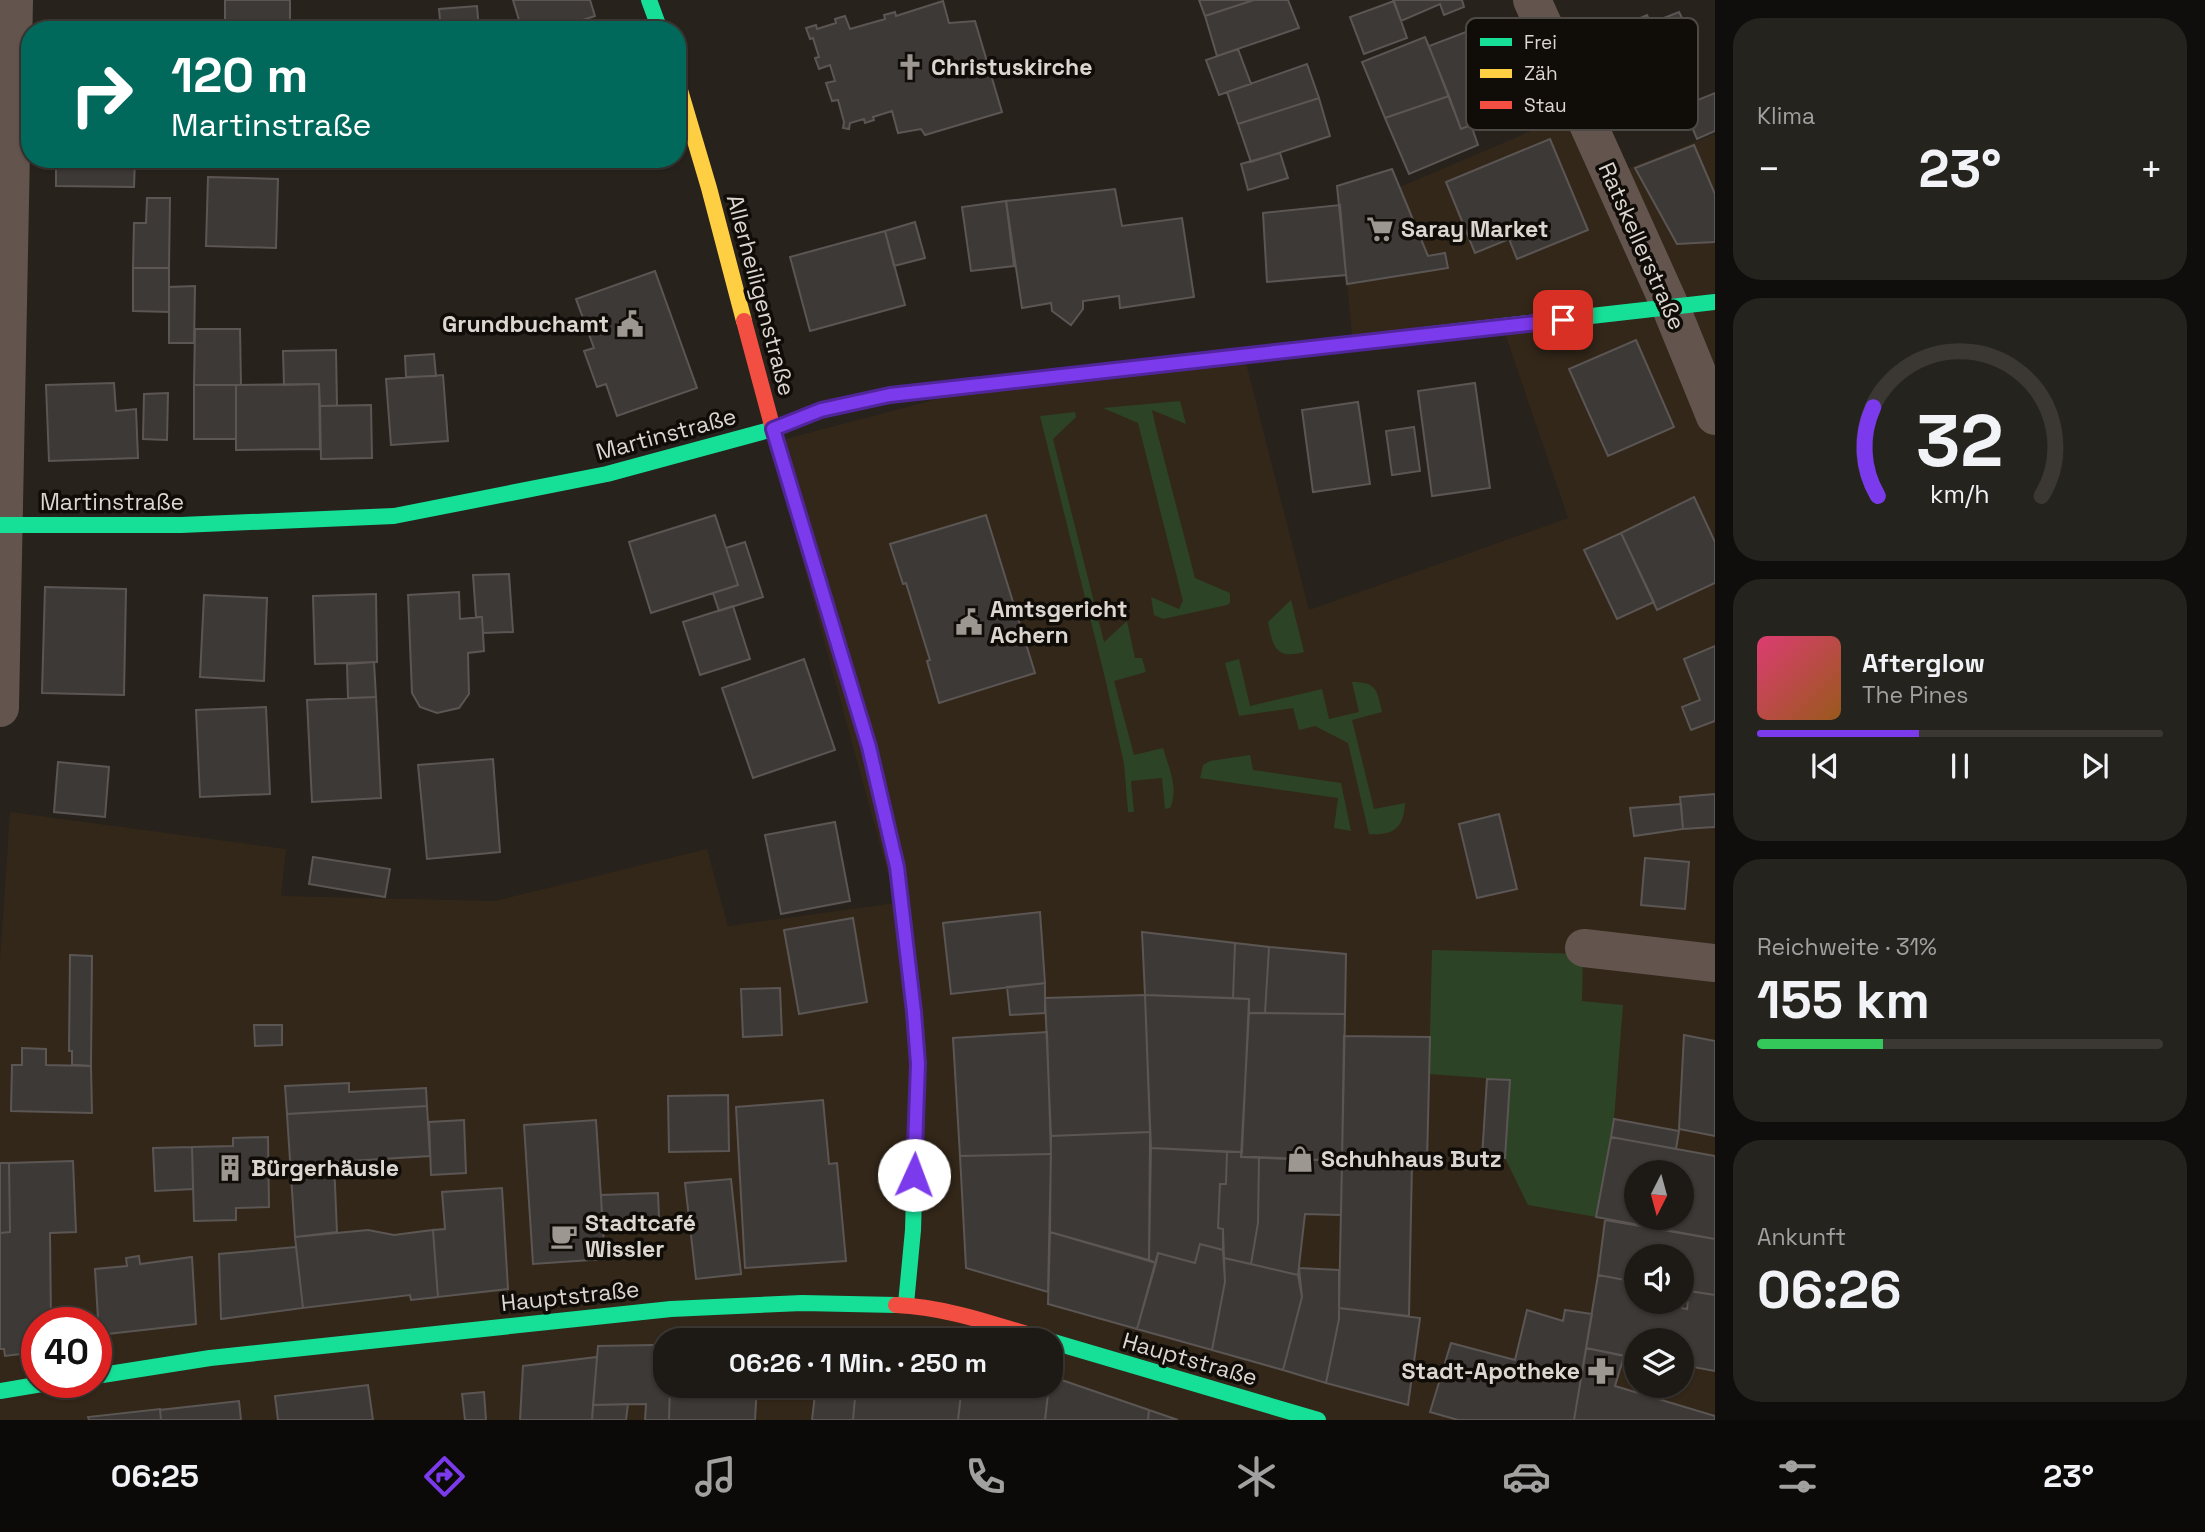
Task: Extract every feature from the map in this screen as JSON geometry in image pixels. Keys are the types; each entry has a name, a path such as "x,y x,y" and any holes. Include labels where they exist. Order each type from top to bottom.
{"street":[{"path":"0,708 14,0"},
{"path":"649,0 657,21"},
{"name":"Ratskellerstraße","path":"1532,0 1540,18"},
{"name":"Allerheiligenstraße","path":"686,110 773,429 869,747 897,867 918,1064 913,1230 906,1304"},
{"name":"Ratskellerstraße","path":"1591,130 1671,308 1715,416"},
{"name":"Martinstraße","path":"2,525 180,525 394,516 607,474 773,429 821,410 890,395 1715,302"},
{"path":"1584,948 1715,963"},
{"name":"Hauptstraße","path":"112,1373 210,1358 671,1309 802,1303 906,1304 956,1314 1004,1328"},
{"name":"Hauptstraße","path":"1063,1345 1318,1420"},
{"path":"0,1391 21,1388"}],"shaded area":[{"path":"1534,130 1577,130 1596,181 1715,134 1715,1420 0,1420 0,961 10,812 286,849 281,896 495,901 707,849 728,926 896,903 770,443 987,386 1246,363 1309,610 1568,518 1500,319 1352,335 1337,186 1392,169 1400,187"}],"green space":[{"path":"1180,401 1186,424 1152,410 1156,428 1195,578 1230,593 1230,603 1163,619 1154,615 1151,597 1179,609 1183,601 1138,423 1103,408"},
{"path":"1075,412 1076,417 1053,439 1104,642 1127,621 1135,658 1142,658 1146,672 1114,681 1134,755 1163,748 1174,793 1170,808 1165,809 1162,778 1131,781 1134,812 1128,812 1124,764 1106,682 1040,416"},
{"path":"1291,600 1304,652 1287,654 1277,649 1274,644 1268,622"},
{"path":"1239,659 1250,706 1322,689 1329,719 1359,712 1352,682 1367,684 1374,689 1382,712 1352,720 1374,809 1405,803 1400,824 1396,828 1385,833 1369,834 1348,743 1315,726 1299,730 1293,708 1239,716 1225,663"},
{"path":"1250,755 1253,770 1341,783 1351,831 1334,828 1338,798 1200,778 1203,765 1210,761"},
{"path":"1432,950 1583,954 1582,1001 1623,1005 1614,1119 1596,1217 1528,1205 1505,1158 1510,1080 1429,1074"}],"building":[{"path":"225,0 290,0 290,21 225,21"},
{"path":"513,0 590,0 595,16 580,21 519,21"},
{"path":"1199,0 1254,0 1205,16"},
{"path":"1254,0 1288,0 1299,28 1217,56 1205,16"},
{"path":"1393,0 1462,0 1464,7 1444,15 1440,4 1401,21"},
{"name":"Christuskirche","path":"943,1 949,23 975,21 1002,112 925,135 921,129 898,133 892,111 873,117 874,120 865,123 864,119 850,123 849,129 843,128 838,100 832,101 826,83 835,81 830,65 819,69 815,58 819,57 813,38 810,39 806,28 816,25 817,29 836,23 835,19 845,16 850,29 885,19 884,15 895,12 896,16"},
{"path":"1394,1 1407,38 1364,54 1350,17"},
{"path":"477,6 478,21 440,21 439,9"},
{"path":"1679,12 1682,18 1664,18"},
{"path":"1466,32 1466,127 1461,129 1429,46"},
{"path":"1425,37 1449,96 1385,118 1362,62"},
{"path":"1238,49 1251,84 1219,95 1206,60"},
{"path":"1307,64 1319,98 1238,124 1227,92"},
{"path":"1715,93 1715,131 1697,139 1693,130 1698,130 1698,100"},
{"path":"1449,96 1461,129 1466,127 1466,130 1473,130 1478,145 1409,174 1385,118"},
{"path":"1319,98 1330,136 1251,162 1238,124"},
{"path":"1550,139 1588,230 1517,259 1509,239 1475,253 1446,182"},
{"path":"1694,145 1715,194 1715,242 1677,244 1635,168"},
{"path":"1280,153 1288,178 1248,190 1241,164"},
{"path":"56,168 135,168 134,187 56,186"},
{"name":"Saray Market","path":"1392,169 1428,256 1445,253 1448,268 1347,284 1337,186"},
{"path":"208,177 278,179 276,248 206,246"},
{"path":"1115,189 1122,226 1182,218 1194,297 1120,308 1119,296 1083,301 1083,309 1071,325 1052,311 1051,303 1022,308 1006,201"},
{"path":"147,198 170,198 169,268 133,268 134,223 146,223"},
{"path":"1006,201 1014,266 971,271 962,207"},
{"path":"1340,205 1346,275 1267,282 1263,213"},
{"path":"915,222 925,258 894,266 885,231"},
{"path":"885,231 905,305 810,331 790,257"},
{"path":"133,268 169,268 169,312 133,311"},
{"name":"Grundbuchamt","path":"655,271 697,388 617,416 606,384 597,387 584,351 594,348 576,299"},
{"path":"195,286 194,343 169,343 169,287"},
{"path":"195,329 240,329 241,385 194,385"},
{"path":"1636,340 1674,427 1608,456 1569,369"},
{"path":"336,350 337,406 320,406 319,384 284,385 283,351"},
{"path":"434,354 436,376 406,377 405,356"},
{"path":"443,375 448,441 391,445 386,379"},
{"path":"114,383 116,411 136,409 138,458 49,461 46,385"},
{"path":"1475,383 1490,488 1432,496 1418,391"},
{"path":"319,384 320,449 236,450 236,385"},
{"path":"194,385 236,385 236,439 194,439"},
{"path":"168,393 167,440 143,439 144,394"},
{"path":"1358,402 1370,484 1313,492 1302,410"},
{"path":"371,405 372,458 321,459 320,406"},
{"path":"1414,427 1420,471 1392,475 1386,431"},
{"path":"1694,497 1715,542 1715,583 1657,610 1621,533"},
{"path":"715,515 738,585 651,613 629,542"},
{"name":"Amtsgericht Achern","path":"986,515 1035,673 939,703 927,661 930,660 906,583 903,584 890,544"},
{"path":"1621,533 1654,602 1617,619 1584,550"},
{"path":"745,542 763,597 719,611 713,593 738,585 726,548"},
{"path":"509,574 513,632 483,633 482,617 476,617 473,575"},
{"path":"45,587 126,589 124,695 42,693"},
{"path":"459,592 460,619 482,617 484,651 468,653 469,694 459,708 437,713 420,707 412,693 408,595"},
{"path":"376,594 377,662 315,664 313,596"},
{"path":"204,595 267,598 264,681 200,677"},
{"path":"733,606 750,659 700,675 683,622"},
{"path":"1715,646 1715,721 1691,730 1682,707 1700,700 1684,659"},
{"path":"804,659 835,750 753,778 722,688"},
{"path":"374,662 376,697 348,698 347,664"},
{"path":"376,697 381,798 312,802 307,700"},
{"path":"266,707 270,794 200,797 196,710"},
{"path":"493,759 500,852 427,859 418,765"},
{"path":"58,762 109,767 105,817 54,812"},
{"path":"1715,794 1715,827 1683,829 1680,797"},
{"path":"1681,804 1683,829 1634,836 1630,808"},
{"path":"1499,814 1517,889 1477,898 1459,824"},
{"path":"835,822 850,901 781,914 765,835"},
{"path":"313,857 390,869 385,897 309,884"},
{"path":"1645,858 1689,862 1685,909 1641,905"},
{"path":"1040,912 1045,983 951,994 943,923"},
{"path":"853,918 867,1002 799,1014 784,930"},
{"path":"1142,932 1235,943 1233,998 1145,995"},
{"path":"1235,943 1269,947 1265,1013 1249,1013 1249,999 1233,998"},
{"path":"1269,947 1346,954 1345,1014 1265,1013"},
{"path":"70,955 92,956 91,1066 72,1065 72,1051 69,1051"},
{"path":"1045,983 1045,1013 1010,1015 1007,987"},
{"path":"780,988 782,1035 743,1037 741,989"},
{"path":"1145,995 1249,999 1242,1152 1151,1148"},
{"path":"1145,995 1150,1132 1051,1136 1045,998"},
{"path":"1249,1013 1345,1014 1342,1161 1241,1157"},
{"path":"254,1025 282,1025 282,1045 255,1046"},
{"path":"1047,1032 1051,1154 960,1156 953,1038"},
{"path":"1684,1035 1715,1041 1715,1136 1679,1129"},
{"path":"1344,1036 1430,1037 1427,1163 1342,1161"},
{"path":"22,1048 46,1049 46,1065 91,1066 92,1113 11,1111 12,1065 22,1065"},
{"path":"1487,1079 1510,1080 1505,1158 1482,1157"},
{"path":"349,1083 349,1092 426,1088 427,1106 287,1114 285,1086"},
{"path":"728,1095 729,1151 669,1152 668,1096"},
{"path":"823,1100 829,1164 837,1163 846,1261 745,1268 736,1107"},
{"path":"427,1106 430,1156 334,1162 337,1232 295,1237 287,1114"},
{"path":"1614,1119 1679,1131 1676,1149 1611,1137"},
{"path":"464,1120 466,1173 431,1175 429,1122"},
{"path":"596,1120 605,1259 533,1264 524,1125"},
{"path":"1150,1132 1149,1260 1050,1232 1051,1136"},
{"name":"Bürgerhäusle","path":"268,1137 269,1207 236,1208 236,1220 194,1221 192,1147 233,1146 233,1138"},
{"path":"1611,1137 1715,1156 1715,1239 1666,1230 1694,1230 1694,1160 1624,1160 1624,1222 1596,1217"},
{"path":"192,1147 193,1189 155,1191 153,1148"},
{"path":"1151,1148 1227,1152 1226,1184 1220,1184 1218,1228 1223,1229 1223,1250 1200,1244 1195,1263 1158,1253 1156,1263 1149,1260"},
{"path":"1227,1152 1242,1152 1241,1157 1259,1157 1258,1223 1251,1264 1224,1258 1223,1229 1218,1228 1220,1184 1226,1184"},
{"path":"1051,1154 1048,1292 966,1268 960,1156"},
{"path":"1259,1157 1342,1161 1341,1215 1305,1214 1298,1275 1251,1264 1258,1223"},
{"path":"73,1161 76,1232 50,1233 51,1307 21,1307 21,1354 5,1356 4,1349 0,1349 0,1233 10,1232 9,1163"},
{"path":"1342,1161 1412,1162 1409,1316 1339,1308"},
{"path":"0,1163 9,1163 10,1232 0,1233"},
{"path":"731,1179 741,1274 696,1279 685,1183"},
{"path":"502,1188 508,1289 438,1297 433,1230 445,1229 442,1192"},
{"path":"658,1193 659,1217 602,1220 601,1195"},
{"path":"1605,1220 1624,1223 1624,1230 1663,1230 1715,1239 1715,1295 1694,1292 1694,1244 1624,1244 1624,1280 1598,1275"},
{"path":"368,1230 394,1235 433,1230 438,1297 411,1300 410,1295 303,1308 295,1237"},
{"path":"1050,1232 1156,1263 1137,1329 1048,1304"},
{"path":"1200,1244 1223,1250 1225,1282 1212,1350 1137,1329 1158,1253 1195,1263"},
{"path":"296,1247 303,1308 221,1319 219,1254"},
{"path":"139,1256 140,1264 192,1257 196,1324 112,1334 112,1307 97,1307 95,1269 127,1266 126,1258"},
{"path":"1224,1258 1298,1275 1302,1297 1283,1370 1212,1350 1225,1282"},
{"path":"1299,1268 1339,1270 1339,1319 1326,1383 1283,1370 1302,1297"},
{"path":"1598,1275 1624,1280 1624,1314 1694,1314 1694,1292 1715,1295 1715,1371 1694,1367 1694,1328 1624,1328 1624,1356 1586,1348"},
{"path":"1339,1308 1420,1318 1408,1405 1326,1383"},
{"path":"1527,1310 1563,1321 1565,1310 1592,1314 1574,1420 1458,1420 1430,1412 1451,1343 1515,1360"},
{"path":"653,1345 653,1398 670,1398 669,1420 645,1420 646,1404 593,1405 598,1346"},
{"name":"Stadt-Apotheke","path":"1586,1348 1624,1356 1615,1386 1624,1389 1624,1398 1655,1398 1715,1416 1715,1420 1574,1420"},
{"path":"597,1357 592,1420 520,1420 523,1366"},
{"path":"1063,1380 1149,1410 1148,1420 1045,1420 1048,1398 1063,1398"},
{"path":"368,1385 373,1420 278,1420 275,1396"},
{"path":"484,1392 486,1420 465,1420 462,1394"},
{"path":"670,1398 756,1398 755,1420 669,1420"},
{"path":"815,1398 855,1398 853,1420 812,1420"},
{"path":"855,1398 961,1398 958,1420 853,1420"},
{"path":"961,1398 1048,1398 1045,1420 958,1420"},
{"path":"239,1401 241,1420 161,1420 160,1410"},
{"path":"628,1404 626,1420 592,1420 593,1405"},
{"path":"160,1409 161,1420 89,1420 88,1417"},
{"path":"1149,1410 1178,1420 1148,1420"}],"traffic: fast":[{"path":"649,0 657,21"},
{"path":"1115,370 1715,302"},
{"path":"0,525 181,525 394,516 607,474 773,429 821,410 889,395 929,391"},
{"path":"813,560 869,747 897,867 918,1064 913,1230 906,1304"},
{"path":"112,1373 210,1358 671,1309 802,1303 896,1305"},
{"path":"1063,1345 1318,1420"},
{"path":"0,1391 21,1388"}],"traffic: slow":[{"path":"686,110 744,321"}],"traffic: jam":[{"path":"744,321 813,560"},
{"path":"929,391 1115,370"},
{"path":"896,1305 935,1309 1007,1328"}],"place":[{"name":"Christuskirche","path":"910,67"},
{"name":"Saray Market","path":"1380,229"},
{"name":"Grundbuchamt","path":"630,324"},
{"name":"Amtsgericht Achern","path":"969,622"},
{"name":"Schuhhaus Butz","path":"1300,1159"},
{"name":"Bürgerhäusle","path":"230,1168"},
{"name":"Stadtcafé Wissler","path":"564,1236"},
{"name":"Stadt-Apotheke","path":"1601,1371"}],"route":[{"path":"914,1175 918,1064 897,867 869,747 773,429 821,410 890,395 1563,320"}]}
